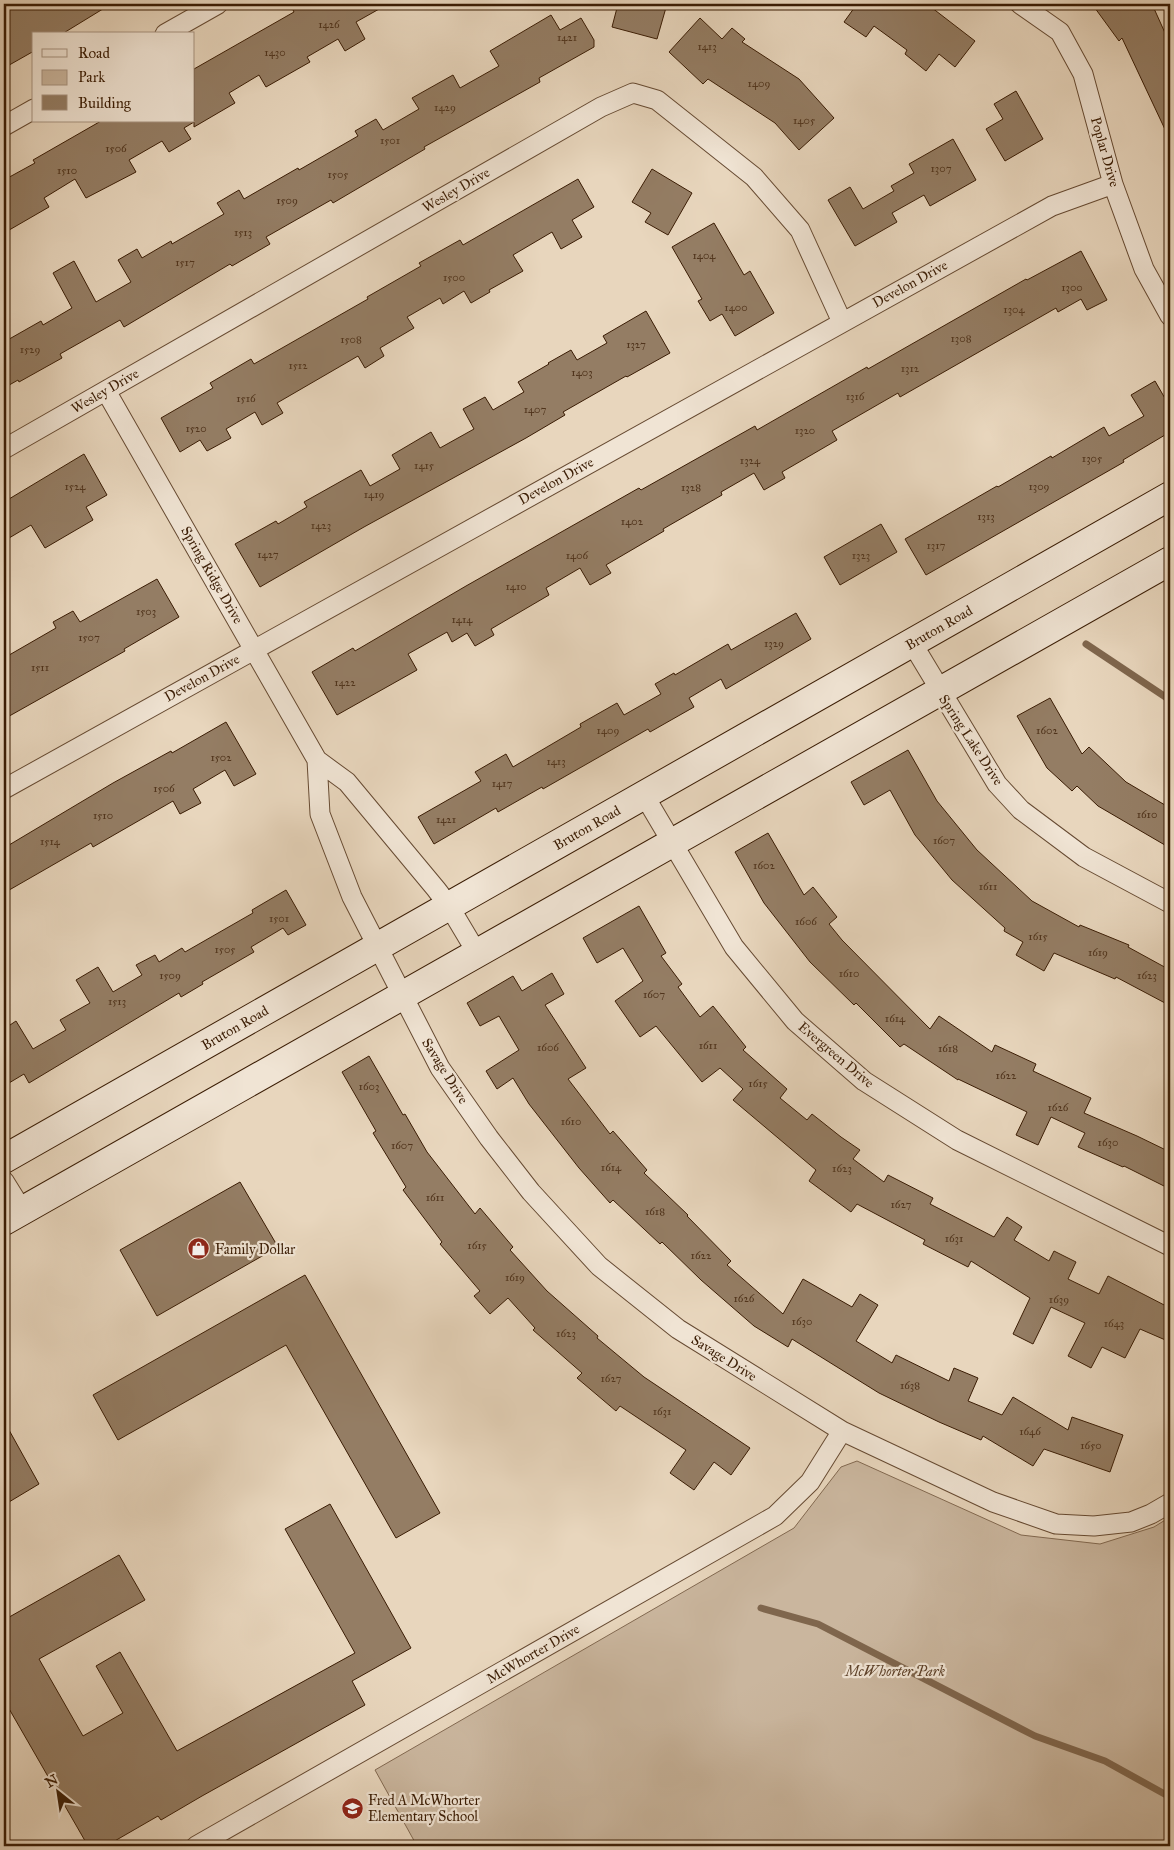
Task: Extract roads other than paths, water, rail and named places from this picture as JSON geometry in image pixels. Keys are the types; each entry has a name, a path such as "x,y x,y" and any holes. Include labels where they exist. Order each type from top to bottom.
{"main road":[{"name":"Bruton Road","path":"4,1159 1170,496"},
{"path":"13,1216 1170,561"}],"street":[{"path":"169,32 218,4"},
{"name":"Poplar Drive","path":"1020,4 1060,32 1083,74 1113,184 1144,269 1170,316"},
{"name":"Wesley Drive","path":"4,449 601,107 633,93 657,100 754,177 800,230 842,322"},
{"path":"4,126 32,110"},
{"name":"Develon Drive","path":"4,789 254,648 1052,206 1113,184"},
{"name":"Spring Ridge Drive","path":"106,391 317,760 347,782 449,906 477,953"},
{"name":"Spring Lake Drive","path":"912,643 997,784 1021,810 1084,857 1170,903"},
{"name":"Spring Ridge Drive","path":"317,760 320,814 352,897 403,995"},
{"name":"Evergreen Drive","path":"644,795 734,947 795,1021 864,1081 956,1140 1170,1246"},
{"name":"Savage Drive","path":"403,995 440,1068 489,1138 531,1192 599,1266 678,1330 842,1431 993,1502 1056,1524 1094,1526 1131,1522 1151,1514 1170,1503"},
{"path":"4,1181 13,1216"},
{"name":"McWhorter Drive","path":"196,1846 776,1516 810,1482 842,1431"}],"waterway":[{"path":"1086,644 1170,700"},
{"path":"761,1608 818,1624 1035,1736 1105,1761 1170,1797"}],"place":[{"name":"Family Dollar","path":"199,1249"},
{"name":"Fred A McWhorter Elementary School","path":"352,1808"}],"park label":[{"name":"McWhorter Park","path":"895,1671"}]}
